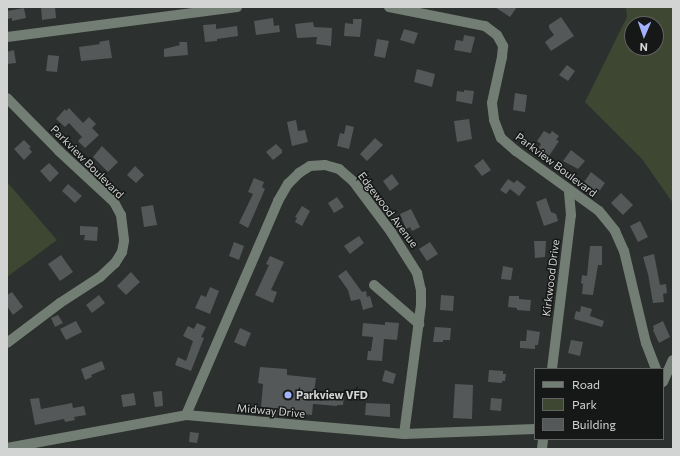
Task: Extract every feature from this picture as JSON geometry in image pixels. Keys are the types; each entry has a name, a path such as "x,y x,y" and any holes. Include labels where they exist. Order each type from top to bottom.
{"street":[{"path":"7,36 238,7"},
{"name":"Parkview Boulevard","path":"389,7 485,26 497,35 503,46 492,104 494,120 502,138 516,151 599,211 615,231 624,251 646,343 656,368"},
{"name":"Parkview Boulevard","path":"7,98 59,151 114,202 121,215 124,240 122,252 115,263 100,277 60,303 7,343"},
{"name":"Edgewood Avenue","path":"186,415 278,202 288,184 299,173 310,166 325,166 339,169 353,181 391,232 417,273 422,290 420,324 404,434"},
{"name":"Kirkwood Drive","path":"552,368 571,215 569,190"},
{"path":"374,285 420,324"},
{"path":"664,379 673,360"},
{"name":"Midway Drive","path":"7,448 186,415 404,434 534,429"}],"green space":[{"path":"626,7 673,7 673,203 642,159 585,102 624,23 624,56 664,56 664,16 627,16"},
{"path":"7,182 57,240 7,277"}],"building":[{"path":"41,7 55,7 56,18 42,20"},
{"path":"495,7 517,7 510,17"},
{"path":"24,8 26,18 12,21 12,18 7,19 7,11"},
{"path":"561,17 574,36 551,51 545,42 554,35 549,28 549,25"},
{"path":"273,18 274,26 279,25 280,32 256,35 254,21"},
{"path":"353,19 362,19 360,37 344,36 345,23 353,24"},
{"path":"313,22 314,27 332,28 331,46 316,44 317,37 297,38 295,24"},
{"path":"216,24 216,29 237,26 238,36 205,42 203,25"},
{"path":"404,29 418,33 414,44 400,40"},
{"path":"464,35 475,37 471,53 454,50 456,40 463,41"},
{"path":"377,39 389,41 385,58 374,56"},
{"path":"109,40 112,58 81,61 79,47 100,44 99,42"},
{"path":"179,42 187,42 188,55 164,57 164,49 180,45"},
{"path":"14,50 16,63 7,64 7,52"},
{"path":"48,55 59,56 57,72 46,71"},
{"path":"567,65 575,71 568,81 559,75"},
{"path":"417,69 435,74 432,87 414,82"},
{"path":"464,90 474,91 472,104 456,101 457,91 464,92"},
{"path":"515,93 527,95 525,112 513,110"},
{"path":"69,108 83,123 89,117 96,124 92,128 99,135 85,148 78,141 82,137 69,123 65,127 56,119 65,109 66,111"},
{"path":"469,119 472,139 457,142 454,121"},
{"path":"296,120 298,131 305,130 308,142 292,146 287,122"},
{"path":"346,125 354,127 349,149 337,146 340,133 344,134"},
{"path":"544,131 550,134 552,131 559,136 556,140 559,141 549,156 538,149 541,144 537,141"},
{"path":"375,138 383,145 367,161 360,154"},
{"path":"24,140 31,147 29,148 32,152 24,160 14,149"},
{"path":"276,144 282,150 282,153 273,160 266,152"},
{"path":"102,146 118,162 108,172 93,157"},
{"path":"571,150 585,161 578,169 563,161"},
{"path":"483,159 491,170 482,176 474,166"},
{"path":"49,163 59,173 50,182 40,171"},
{"path":"135,166 144,175 136,183 127,175"},
{"path":"591,172 605,183 598,193 584,182"},
{"path":"392,174 399,184 390,191 383,181"},
{"path":"254,178 264,182 262,187 265,189 248,228 239,223 253,194 248,192"},
{"path":"508,179 514,183 517,180 526,187 519,196 510,189 506,194 500,190"},
{"path":"68,184 82,196 75,203 62,191"},
{"path":"621,193 633,205 623,215 611,203"},
{"path":"337,197 344,207 334,213 328,203"},
{"path":"546,198 551,212 556,214 558,221 544,226 536,202"},
{"path":"153,205 157,225 144,227 141,207"},
{"path":"302,206 310,211 302,226 295,222 297,218 295,217"},
{"path":"411,209 420,227 412,231 410,227 406,229 400,214"},
{"path":"640,221 648,237 638,242 630,226"},
{"path":"80,226 98,227 97,241 84,240 85,235 80,235"},
{"path":"359,236 364,243 350,254 344,246"},
{"path":"534,241 546,241 545,257 535,258"},
{"path":"234,242 244,246 239,260 229,256"},
{"path":"430,242 438,254 427,261 419,249"},
{"path":"590,246 602,246 602,265 598,265 593,295 582,294 583,284 581,283 582,275 587,276"},
{"path":"654,254 660,285 666,284 667,293 663,294 664,302 653,303 648,274 643,257"},
{"path":"61,255 73,272 60,281 48,264"},
{"path":"270,256 284,262 271,290 277,292 273,303 255,295 269,265 266,264"},
{"path":"503,266 513,268 511,280 501,279"},
{"path":"346,270 362,292 366,291 367,297 370,296 373,307 363,310 360,299 351,301 348,290 338,276"},
{"path":"131,272 140,282 126,295 117,286"},
{"path":"210,287 219,291 210,314 195,308 201,295 206,297"},
{"path":"12,292 23,307 13,315 7,306 7,295"},
{"path":"99,295 105,303 92,313 86,305"},
{"path":"441,295 454,296 453,311 440,310"},
{"path":"509,296 519,296 519,299 531,300 530,311 517,310 517,308 508,307"},
{"path":"581,306 592,309 590,316 604,321 602,327 574,319 576,311 580,312"},
{"path":"58,315 63,323 55,327 51,318"},
{"path":"76,321 82,332 66,340 60,329"},
{"path":"663,321 670,337 659,343 653,330 653,326"},
{"path":"385,322 399,323 397,340 384,339 382,361 367,360 368,351 371,351 373,337 362,336 363,323 385,325"},
{"path":"197,323 206,327 201,337 204,338 191,371 175,365 178,357 186,361 193,341 183,336 188,326 194,329"},
{"path":"435,327 451,328 450,340 433,342"},
{"path":"240,328 251,333 245,347 234,342"},
{"path":"527,330 540,332 538,345 535,345 535,349 520,348 520,341 526,341"},
{"path":"571,340 583,342 580,356 568,353"},
{"path":"102,361 105,369 91,375 92,377 85,380 81,369"},
{"name":"Parkview VFD","path":"260,367 287,369 287,375 316,378 314,392 344,395 343,405 313,404 312,415 272,411 273,408 261,407 263,384 258,383"},
{"path":"385,370 396,374 393,384 382,381"},
{"path":"489,370 503,371 503,374 506,374 505,381 502,381 502,383 488,382"},
{"path":"455,384 473,385 472,419 453,418"},
{"path":"162,391 163,406 155,407 153,392"},
{"path":"134,393 136,405 123,407 121,395"},
{"path":"39,398 41,409 72,403 73,408 84,406 86,415 74,417 75,420 65,422 64,419 35,425 30,399"},
{"path":"491,398 502,399 501,411 490,410"},
{"path":"366,403 390,404 390,417 365,415"},
{"path":"190,432 199,433 197,443 189,442"}],"place":[{"name":"Parkview VFD","path":"288,395"}]}
